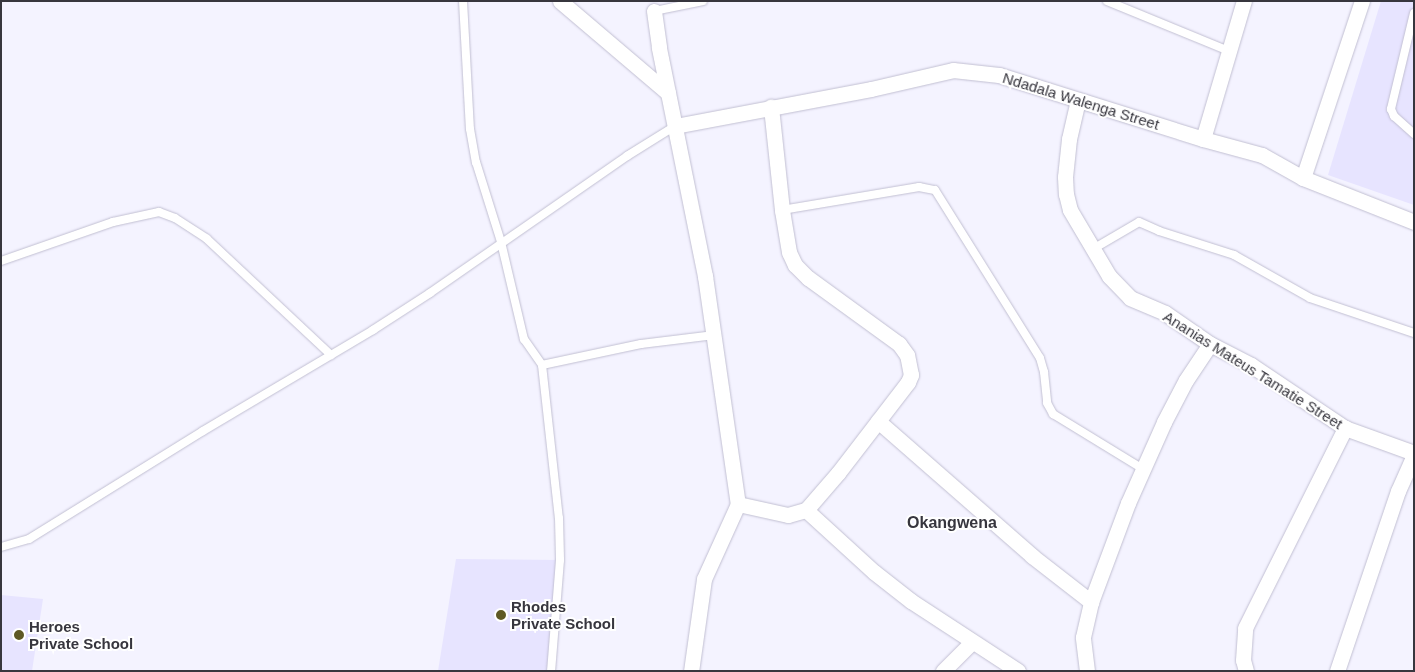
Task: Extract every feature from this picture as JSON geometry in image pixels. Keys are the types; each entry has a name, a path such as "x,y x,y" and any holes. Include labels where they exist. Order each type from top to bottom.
{"street":[{"path":"560,1 668,93"},
{"path":"1203,140 1244,1"},
{"path":"1303,178 1362,1"},
{"path":"654,11 668,93 705,276 738,504 704,579 691,671"},
{"name":"Ndadala Walenga Street","path":"675,126 871,89 953,70 999,75 1203,140 1262,155 1303,178 1414,222"},
{"name":"Ananias Mateus Tamatie Street","path":"1078,100 1069,139 1065,177 1066,194 1070,210 1109,276 1130,298 1165,313 1210,344 1251,365 1345,428 1414,454"},
{"path":"738,504 788,514 806,510 908,382 911,366 907,355 899,344 800,272 789,252 782,210 771,107"},
{"path":"1087,671 1083,637 1091,602 1143,469 1164,422 1186,380 1210,344"},
{"path":"878,421 1032,556 1091,602"},
{"path":"1246,671 1243,660 1244,628 1345,428"},
{"path":"1337,671 1398,491 1414,454"},
{"path":"806,510 896,589 972,642 1018,671"},
{"path":"943,671 972,642"}],"lane":[{"path":"463,1 470,129 484,188 502,242 524,338 542,365 559,518 560,560 551,671"},
{"path":"654,11 702,1"},
{"path":"1107,1 1228,51"},
{"path":"1414,13 1391,109 1394,116 1414,134"},
{"path":"1,547 29,539 430,294 502,242 675,126"},
{"path":"782,210 919,187 935,190 1040,358 1044,372 1046,403 1053,414 1143,469"},
{"path":"1,262 113,222 159,212 175,218 207,239 330,355"},
{"path":"1093,249 1138,222 1159,231 1234,254 1310,298 1414,333"},
{"path":"542,365 641,344 714,335"}],"shaded area":[{"path":"1381,1 1414,1 1414,205 1328,175"},
{"name":"Rhodes Private School","path":"456,559 560,560 551,671 438,671"},
{"name":"Heroes Private School","path":"1,595 43,599 32,671 1,671"}],"place":[{"name":"Rhodes Private School","path":"501,615"},
{"name":"Heroes Private School","path":"19,635"}],"district":[{"name":"Okangwena","path":"952,523"}]}
